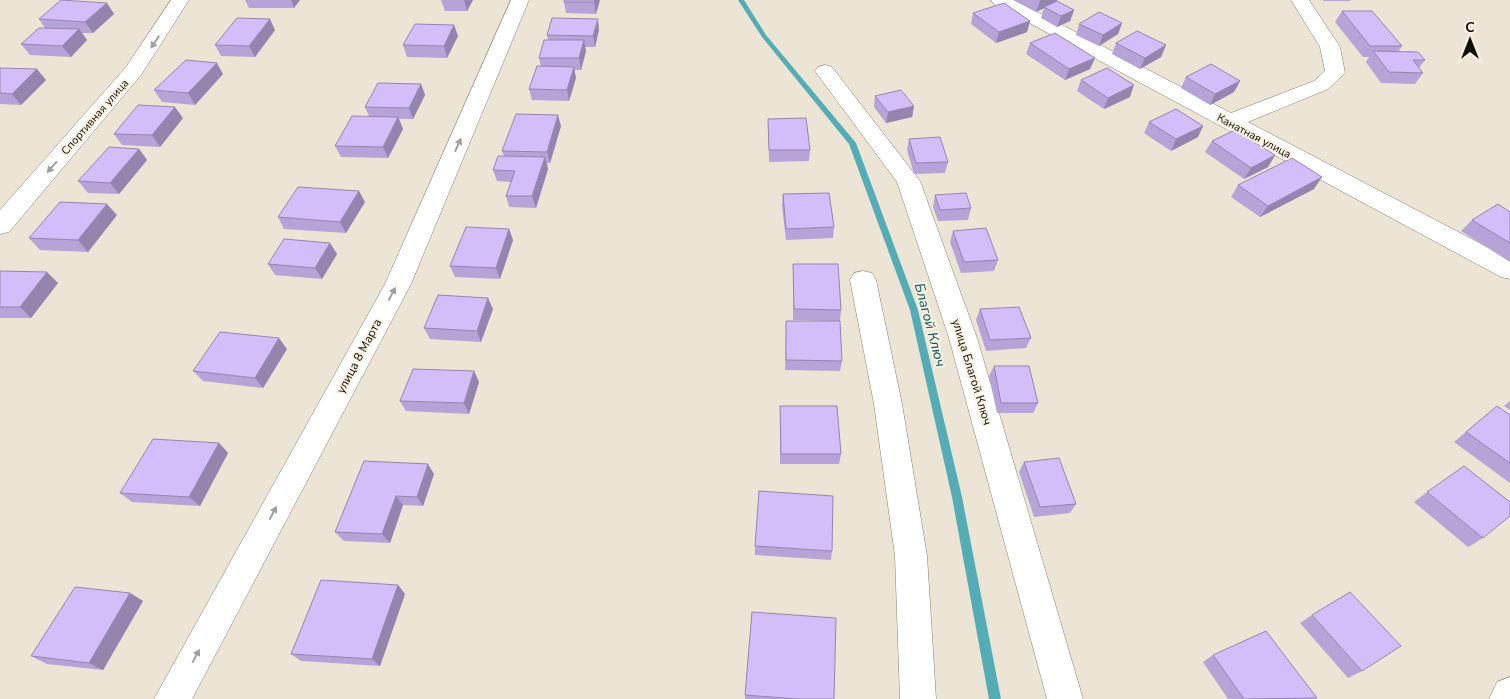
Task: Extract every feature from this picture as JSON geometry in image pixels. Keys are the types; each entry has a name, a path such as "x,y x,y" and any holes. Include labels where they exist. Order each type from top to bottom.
{"street":[{"name":"Спортивная улица","path":"0,226 134,71 180,0"},
{"name":"улица 8 Марта","path":"172,699 398,284 520,0"},
{"name":"Канатная улица","path":"1000,0 1510,270"},
{"path":"1228,122 1321,85 1335,73 1330,47 1300,0"},
{"name":"улица Благой Ключ","path":"825,71 908,181 963,338 1065,699"},
{"path":"863,280 888,404 911,556 918,699"},
{"path":"1507,699 1510,695"}],"building":[{"path":"61,0 107,3 85,22 39,19"},
{"path":"564,0 595,0 594,2 564,2"},
{"path":"1057,1 1074,10 1061,16 1044,7"},
{"path":"1004,3 1030,21 999,32 973,13"},
{"path":"1342,11 1372,11 1402,46 1370,46"},
{"path":"1099,12 1122,23 1103,35 1079,24"},
{"path":"237,18 270,19 249,46 215,45"},
{"path":"552,18 598,19 593,36 547,35"},
{"path":"415,24 454,25 444,46 403,45"},
{"path":"39,28 79,29 62,46 21,44"},
{"path":"1137,31 1166,45 1145,58 1116,43"},
{"path":"1055,33 1095,58 1069,69 1030,43"},
{"path":"544,40 584,40 579,58 539,58"},
{"path":"1373,51 1418,52 1425,60 1413,60 1423,73 1389,72"},
{"path":"186,60 217,63 188,93 154,90"},
{"path":"1211,64 1240,81 1215,94 1186,77"},
{"path":"537,66 574,67 567,90 529,89"},
{"path":"0,68 37,69 12,94 0,93"},
{"path":"1107,68 1134,85 1108,98 1081,80"},
{"path":"378,83 421,84 409,108 365,107"},
{"path":"901,90 914,106 888,112 875,96"},
{"path":"138,105 175,107 152,135 114,134"},
{"path":"1176,109 1203,126 1176,139 1149,122"},
{"path":"516,114 558,115 547,152 502,151"},
{"path":"352,116 398,117 383,147 335,146"},
{"path":"806,118 810,150 769,150 768,119"},
{"path":"1235,130 1275,155 1251,168 1212,141"},
{"path":"940,137 948,162 916,163 909,139"},
{"path":"109,147 139,149 110,183 78,181"},
{"path":"498,156 545,157 532,196 506,196 515,171 493,170"},
{"path":"1292,158 1322,177 1268,206 1238,185"},
{"path":"298,187 359,191 340,222 278,217"},
{"path":"829,193 834,227 786,229 783,194"},
{"path":"966,193 971,208 940,210 935,195"},
{"path":"60,202 107,204 78,240 29,238"},
{"path":"1498,204 1510,212 1510,243 1472,220"},
{"path":"466,227 509,229 496,268 450,266"},
{"path":"986,228 998,260 964,262 953,231"},
{"path":"284,239 330,243 315,268 268,264"},
{"path":"793,264 838,264 841,310 794,309"},
{"path":"0,271 47,272 20,307 0,307"},
{"path":"438,295 488,298 477,331 424,328"},
{"path":"1019,307 1031,338 990,340 980,309"},
{"path":"786,321 840,321 842,361 786,360"},
{"path":"220,332 279,338 255,378 193,371"},
{"path":"994,366 1029,366 1038,403 1001,403"},
{"path":"413,369 474,371 464,403 400,401"},
{"path":"780,406 837,406 841,454 781,454"},
{"path":"1497,406 1510,415 1510,463 1466,432"},
{"path":"153,439 219,443 189,497 120,493"},
{"path":"1059,458 1076,504 1040,507 1024,462"},
{"path":"364,461 428,464 417,497 396,496 382,534 335,532"},
{"path":"1464,466 1510,502 1510,516 1483,538 1427,492"},
{"path":"759,491 833,496 832,551 755,546"},
{"path":"321,580 398,585 372,659 291,654"},
{"path":"75,587 130,593 89,663 31,656"},
{"path":"1350,592 1401,646 1362,671 1312,615"},
{"path":"752,612 836,618 834,699 797,699 745,695"},
{"path":"1266,631 1317,698 1244,699 1213,655"}],"waterway":[{"name":"Благой Ключ","path":"741,0 764,36 852,143 914,310 957,497 995,699"}]}
